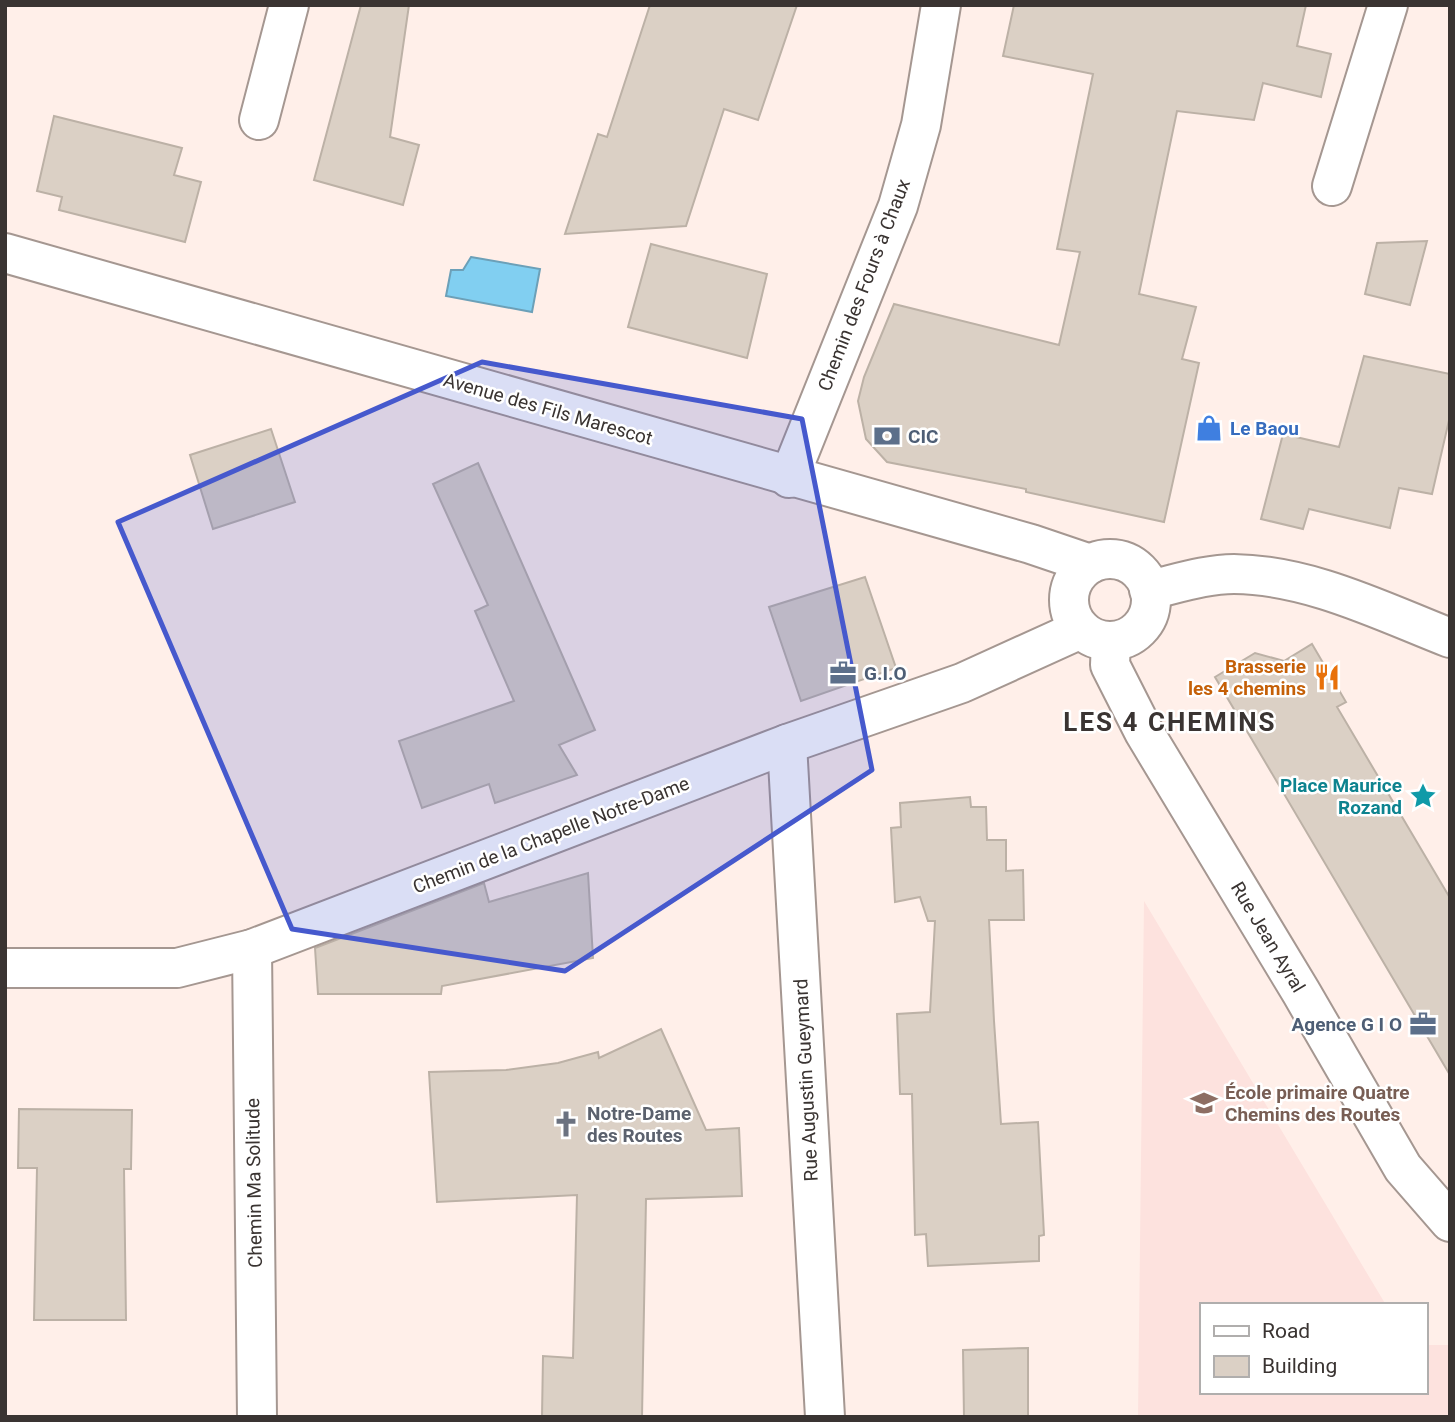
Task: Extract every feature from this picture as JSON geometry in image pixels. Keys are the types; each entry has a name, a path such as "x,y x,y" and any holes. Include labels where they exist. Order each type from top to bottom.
{"street":[{"path":"259,120 289,5"},
{"name":"Chemin des Fours à Chaux","path":"789,478 898,206 921,125 941,5"},
{"path":"1332,186 1388,5"},
{"name":"Avenue des Fils Marescot","path":"5,253 789,478 1031,544 1090,564"},
{"path":"1104,559 1118,559 1132,565 1143,576 1149,590 1151,605 1146,619 1137,631 1123,640 1096,635 1071,614 1069,595 1076,577 1090,564 1104,559"},
{"path":"1149,590 1232,574 1266,578 1348,597 1443,625"},
{"name":"Chemin de la Chapelle Notre-Dame","path":"5,968 177,968 252,949 787,744 1096,635"},
{"name":"Rue Jean Ayral","path":"1096,635 1144,732 1301,992 1403,1168 1450,1222"},
{"name":"Rue Augustin Gueymard","path":"787,744 825,1417"},
{"name":"Chemin Ma Solitude","path":"252,949 257,1417"}],"highlighted area":[{"path":"482,362 802,419 872,770 565,971 292,929 118,522"}],"shaded area":[{"name":"École primaire Quatre Chemins des Routes","path":"1144,901 1385,1303 1200,1303 1200,1394 1427,1394 1427,1345 1450,1345 1450,1417 1138,1417"}],"water":[{"path":"471,257 540,269 532,312 446,296 451,270 463,270"}],"building":[{"path":"361,5 409,5 390,137 419,145 403,205 314,180"},
{"path":"650,5 797,5 758,120 724,109 686,226 565,234 598,134 607,137"},
{"path":"1014,5 1306,5 1297,46 1331,54 1321,97 1263,83 1254,120 1177,111 1139,294 1196,307 1182,359 1199,363 1164,522 1026,492 1026,489 887,462 866,439 858,401 864,377 894,304 1059,345 1080,252 1057,249 1093,74 1003,56"},
{"path":"54,116 182,148 174,175 201,182 185,242 59,210 62,197 37,191"},
{"path":"1427,241 1410,305 1365,294 1377,243"},
{"path":"651,244 767,274 747,358 628,327"},
{"path":"1364,356 1450,374 1450,416 1432,494 1399,488 1390,528 1309,509 1303,529 1261,519 1283,434 1339,447"},
{"path":"271,429 295,502 213,529 190,455"},
{"path":"478,463 595,730 559,745 577,775 495,803 489,784 422,808 399,741 514,701 475,611 488,605 433,484"},
{"path":"865,577 896,668 801,701 769,607"},
{"path":"1312,644 1346,702 1337,707 1450,898 1450,1075 1215,677 1255,653 1284,661"},
{"path":"970,797 971,807 986,807 987,840 1006,840 1006,871 1023,870 1024,920 989,920 994,1021 1001,1124 1038,1122 1044,1235 1039,1236 1039,1261 928,1266 926,1234 915,1235 912,1094 900,1094 897,1014 930,1012 935,921 928,921 920,897 895,902 891,828 901,827 900,803"},
{"path":"588,873 593,958 442,986 441,994 318,994 315,948 484,883 489,902"},
{"name":"Notre-Dame des Routes","path":"661,1029 706,1130 739,1128 742,1196 646,1199 642,1417 542,1417 543,1356 573,1358 577,1195 437,1202 429,1072 506,1070 558,1063 598,1052 599,1058"},
{"path":"19,1109 132,1110 131,1169 124,1169 126,1320 34,1320 37,1168 18,1168"},
{"path":"1028,1348 1028,1417 964,1417 963,1350"}],"place":[{"name":"Le Baou","path":"1209,428"},
{"name":"CIC","path":"887,436"},
{"name":"G.I.O","path":"843,673"},
{"name":"Brasserie les 4 chemins","path":"1327,677"},
{"name":"Place Maurice Rozand","path":"1423,796"},
{"name":"Agence G I O","path":"1423,1024"},
{"name":"École primaire Quatre Chemins des Routes","path":"1204,1103"},
{"name":"Notre-Dame des Routes","path":"566,1124"}],"district":[{"name":"LES 4 CHEMINS","path":"1170,722"}]}
